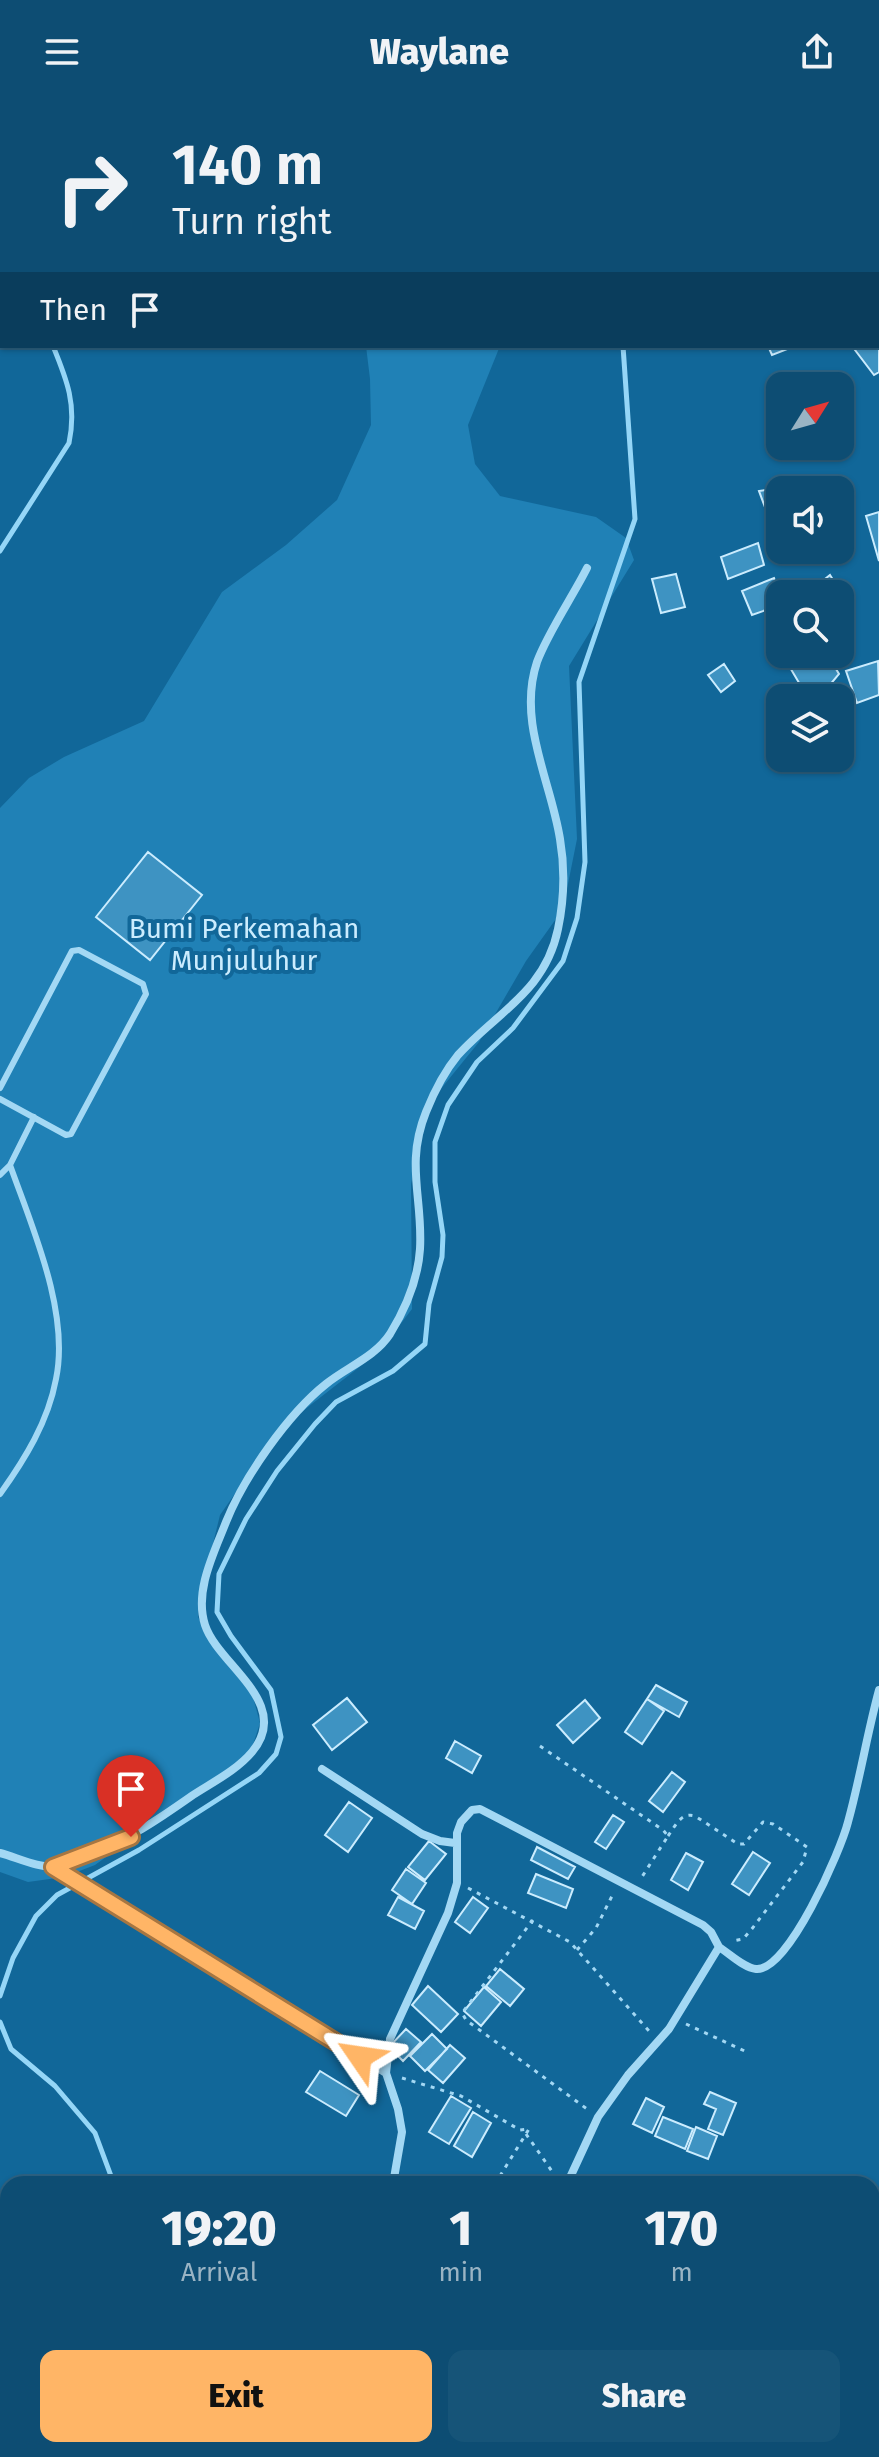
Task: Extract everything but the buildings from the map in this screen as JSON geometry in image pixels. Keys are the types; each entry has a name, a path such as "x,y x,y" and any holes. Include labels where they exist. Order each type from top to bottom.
{"street":[{"path":"53,1867 150,1827 239,1764 258,1743 263,1719 255,1692 221,1652 205,1627 202,1595 210,1563 233,1504 247,1479 292,1419 328,1382 368,1357 387,1340 401,1315 418,1271 420,1236 414,1156 426,1111 454,1061 530,989 552,951 562,901 563,860 560,836 534,737 531,701 537,662 587,568"},
{"path":"394,2176 402,2132 386,2073 390,2039 448,1913 457,1883 455,1843 466,1815 480,1809 703,1925 719,1947 748,1967 758,1970 765,1968 780,1957 832,1866 848,1824 879,1690"},
{"path":"322,1769 422,1834 455,1843"},
{"path":"0,1853 53,1867 64,1873 386,2073"},
{"path":"568,2176 598,2117 628,2075 660,2042 719,1947"}],"lane":[{"path":"0,1088 72,951 79,950 143,984 146,994 75,1129 66,1135 0,1099"},
{"path":"0,1175 10,1165 34,1117"},
{"path":"0,1494 37,1434 57,1377 58,1358 58,1333 48,1279 10,1165"}],"path":[{"path":"540,1746 668,1836"},
{"path":"632,1889 682,1817 688,1814 738,1844 744,1844 763,1822 773,1824 807,1847 803,1862 743,1939 719,1947"},
{"path":"457,1883 570,1942 660,2042"},
{"path":"577,1950 596,1928 619,1883"},
{"path":"533,1920 462,2013 466,2020 598,2117"},
{"path":"676,2019 749,2053"},
{"path":"386,2073 461,2096 520,2130 529,2129 500,2176"},
{"path":"526,2134 558,2176"}],"green space":[{"name":"Bumi Perkemahan Munjuluhur","path":"366,348 499,348 468,425 475,464 500,496 596,517 626,538 634,560 569,666 577,839 563,909 526,961 479,1042 427,1106 411,1184 412,1309 380,1351 281,1428 220,1515 198,1617 211,1642 253,1697 260,1723 248,1760 95,1865 64,1877 28,1882 0,1872 0,808 29,778 64,757 144,721 222,592 286,545 337,500 371,425"}],"waterway":[{"path":"0,551 69,443 71,405 63,370 54,348"},
{"path":"0,1996 13,1958 36,1916 57,1895 139,1850 259,1773 276,1754 281,1737 271,1690 217,1612 219,1574 246,1519 277,1471 315,1424 336,1402 393,1371 425,1344 429,1304 442,1257 443,1235 435,1182 435,1142 448,1105 477,1062 513,1028 563,961 577,918 585,862 579,682 635,519 623,348"},
{"path":"0,2022 11,2049 55,2086 95,2133 111,2176"}],"route":[{"path":"131,1837 53,1867 360,2057"}]}
